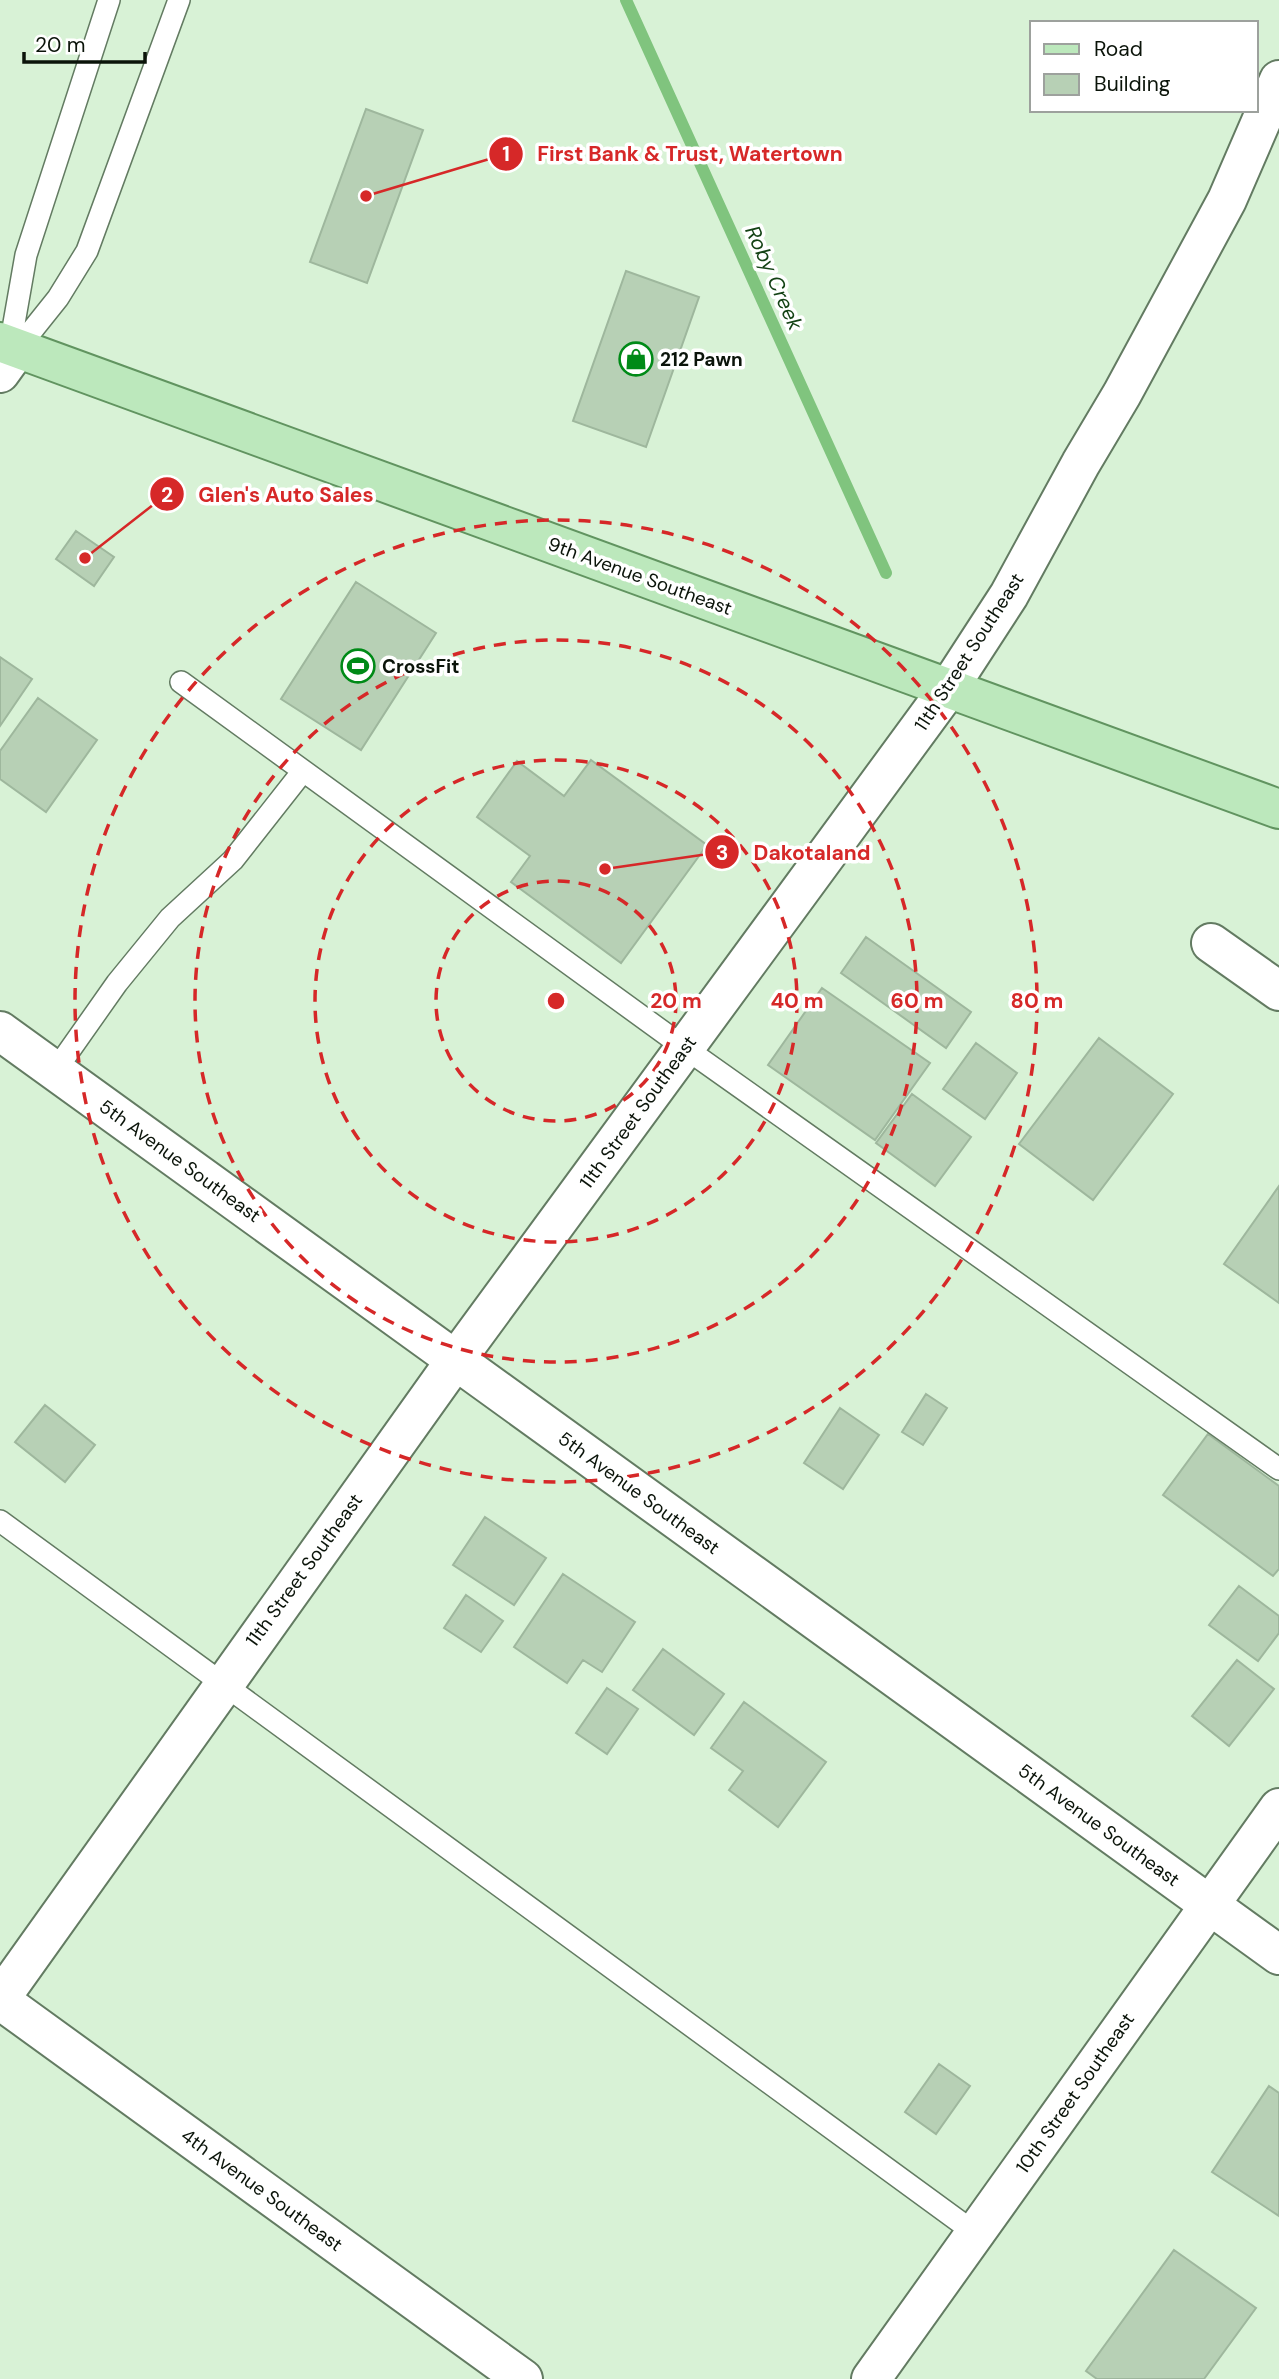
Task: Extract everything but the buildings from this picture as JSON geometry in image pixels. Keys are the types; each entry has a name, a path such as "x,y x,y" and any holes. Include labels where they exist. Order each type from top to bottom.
{"main road":[{"name":"9th Avenue Southeast","path":"7,352 1279,809"}],"street":[{"name":"11th Street Southeast","path":"0,2000 222,1684 455,1361 948,688 1009,595 1129,382 1227,200 1279,80"},
{"path":"1211,943 1279,990"},
{"name":"5th Avenue Southeast","path":"0,1031 1279,1955"},
{"name":"10th Street Southeast","path":"871,2379 1279,1808"},
{"name":"4th Avenue Southeast","path":"0,2000 523,2379"}],"lane":[{"path":"7,352 26,255 109,0"},
{"path":"7,352 58,298 87,251 179,0"},
{"path":"181,682 685,1048 1279,1469"},
{"path":"55,1071 117,982 162,929 233,860 303,771"},
{"path":"0,1521 975,2233"}],"waterway":[{"name":"Roby Creek","path":"626,0 886,573"}],"place":[{"name":"First Bank & Trust, Watertown","path":"366,196"},
{"name":"212 Pawn","path":"636,359"},
{"name":"Glen's Auto Sales","path":"85,558"},
{"name":"CrossFit","path":"358,666"},
{"name":"Dakotaland","path":"605,869"}]}
